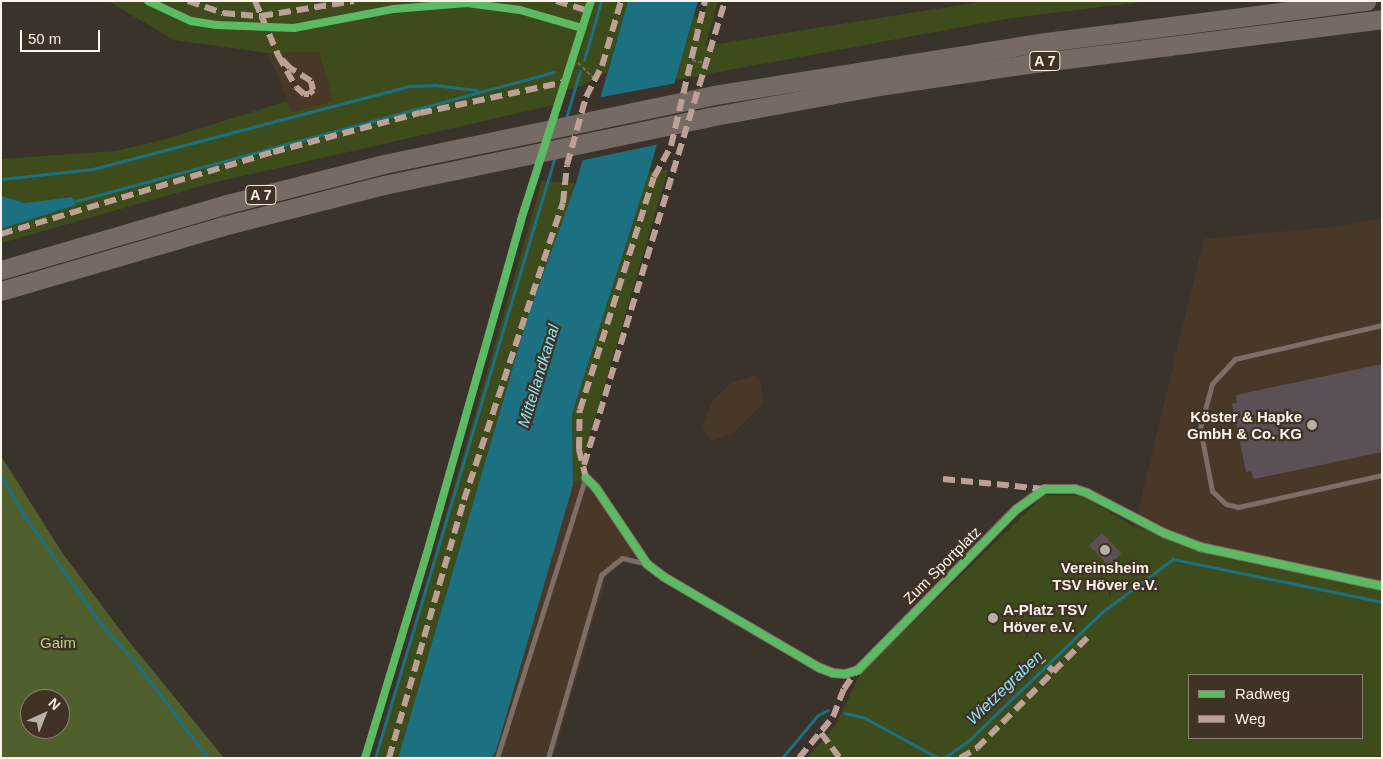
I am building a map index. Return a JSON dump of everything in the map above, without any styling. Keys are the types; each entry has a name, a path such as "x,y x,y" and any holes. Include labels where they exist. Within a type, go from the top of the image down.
{"highway":[{"name":"A 7","path":"1,270 227,204 524,133 714,95 1038,42 1366,1"},
{"name":"A 7","path":"1,291 223,226 518,155 710,117 872,87 1034,62 1382,19"}],"street":[{"name":"Zum Sportplatz","path":"586,478 596,488 647,564 684,590 820,668 845,674 858,670 1017,509 1045,489 1087,493 1156,529 1200,547 1382,586"}],"lane":[{"path":"1382,325 1235,359 1212,384 1200,428 1212,491 1226,504 1238,507 1382,475"},
{"path":"497,758 586,478"},
{"path":"548,758 601,575 622,558 647,564"}],"path":[{"path":"573,58 596,80"},
{"path":"692,60 706,63"}],"shaded area":[{"path":"319,52 333,101 292,112 268,53"},
{"path":"1382,218 1382,588 1134,527 1204,239 1342,226"},
{"path":"753,376 759,377 764,402 732,434 711,441 702,427 713,400 731,383"},
{"path":"573,481 588,484 636,551 607,576 553,758 491,758 496,751"}],"green space":[{"path":"108,1 591,1 558,104 208,184 1,243 1,229 76,205 72,197 25,203 1,196 1,159 116,151 163,140 287,101 292,112 333,101 319,52 268,53 174,40"},
{"path":"594,1 628,1 607,72 581,86 566,90"},
{"path":"708,1 718,1 705,46 986,1 1150,1 1011,18 675,80 694,16 702,22"},
{"path":"668,170 585,451 588,484 573,481 572,414 649,172"},
{"path":"542,181 576,183 528,316 398,758 376,758"},
{"name":"Gaim","path":"1,456 63,554 123,634 224,758 1,758"},
{"path":"1044,495 1083,496 1134,527 1382,588 1382,758 807,758 835,726 861,672"}],"water":[{"name":"Mittellandkanal","path":"628,1 698,1 649,172 572,414 573,485 496,751 491,758 398,758 528,316 576,183"},
{"path":"1,196 25,203 72,197 76,205 1,229"}],"pier":[{"path":"677,83 660,144 579,161 597,98"}],"building":[{"name":"Köster & Hapke GmbH & Co. KG","path":"1382,364 1382,452 1254,479 1251,471 1246,472 1232,404 1237,403 1236,395"},
{"name":"Vereinsheim TSV Höver e.V.","path":"1102,533 1121,553 1109,566 1089,546"}],"waterway":[{"path":"584,60 601,1"},
{"path":"566,118 580,71"},
{"path":"76,201 554,72"},
{"path":"1,179 93,169 410,86 434,85 477,90"},
{"path":"375,758 555,156"},
{"path":"1,476 25,517 101,624 139,667 208,758"},
{"name":"Wietzegraben","path":"944,758 967,742 1102,612 1173,559 1382,602"},
{"name":"Wietzegraben","path":"782,758 818,715 828,710"},
{"name":"Wietzegraben","path":"845,713 865,718 938,758"}],"marked path":[{"path":"188,1 223,13 261,16 354,1"},
{"path":"255,1 278,55 296,87 304,94 309,94 313,90 311,81 290,68 278,55"},
{"path":"556,1 588,11"},
{"path":"389,758 464,500 563,203 567,165 586,97 602,66 621,1"},
{"path":"586,478 579,449 580,410 654,177 671,146 705,1"},
{"path":"584,465 725,1"},
{"path":"1,234 273,152 420,113 565,82"},
{"path":"943,479 1045,489"},
{"path":"960,758 977,748 1091,634"},
{"path":"1036,654 1054,672"},
{"path":"799,758 833,717 844,689 856,671"},
{"path":"821,733 840,758"}],"cycle path":[{"path":"148,1 191,21 217,25 294,28 394,9 467,3 520,10 582,28"},
{"path":"365,758 427,553 521,220 591,1"},
{"path":"586,478 596,488 647,564 664,577 820,668 833,673 845,674 858,670 1017,509 1045,489 1075,489 1087,493 1164,533 1200,547 1382,586"}],"place":[{"name":"Köster & Hapke GmbH & Co. KG","path":"1312,425"},
{"name":"Vereinsheim TSV Höver e.V.","path":"1105,550"},
{"name":"A-Platz TSV Höver e.V.","path":"993,618"}]}
